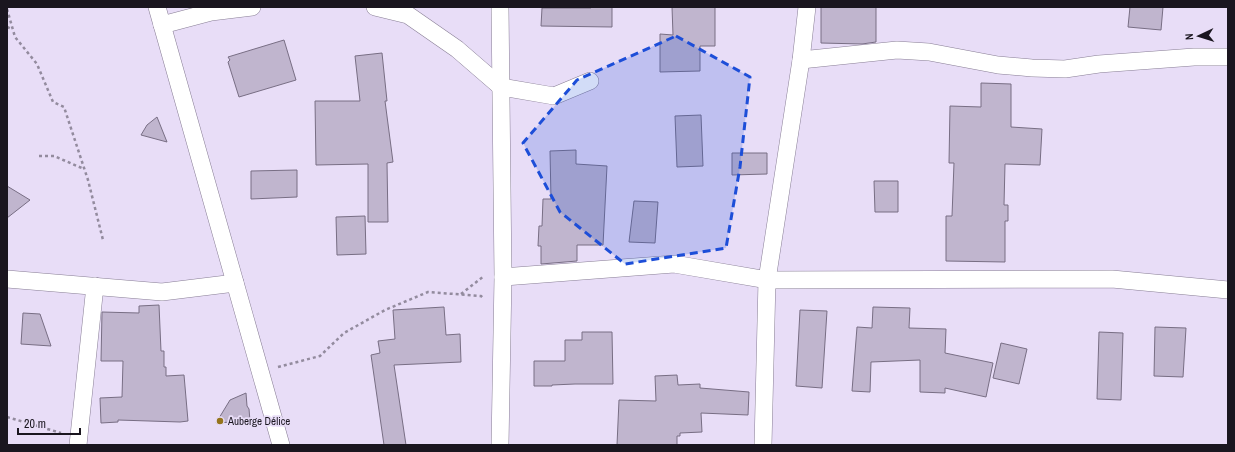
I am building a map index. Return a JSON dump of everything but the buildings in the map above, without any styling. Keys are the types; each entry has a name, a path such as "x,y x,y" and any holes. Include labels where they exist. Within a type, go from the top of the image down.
{"street":[{"path":"157,7 281,445"},
{"path":"162,25 211,12 252,7"},
{"path":"375,7 408,15 457,49 501,87 554,96 590,80"},
{"path":"500,7 503,277 500,445"},
{"path":"763,445 767,280 801,60 807,7"},
{"path":"801,60 897,50 929,52 998,65 1065,69 1098,64 1194,57 1228,57"},
{"path":"503,277 674,264 767,280 1112,279 1228,290"},
{"path":"7,279 162,292 235,283"},
{"path":"79,441 96,286"}],"path":[{"path":"7,9 15,37 37,64 53,102 64,107 84,169 103,240"},
{"path":"7,28 13,30"},
{"path":"39,156 54,156 84,169"},
{"path":"260,371 320,356 344,334 385,310 428,292 481,296 502,320"},
{"path":"7,417 79,441"}],"highlighted area":[{"path":"676,36 750,77 740,167 726,248 625,264 560,212 523,143 577,80"}],"place":[{"name":"Auberge Délice","path":"220,421"}]}
